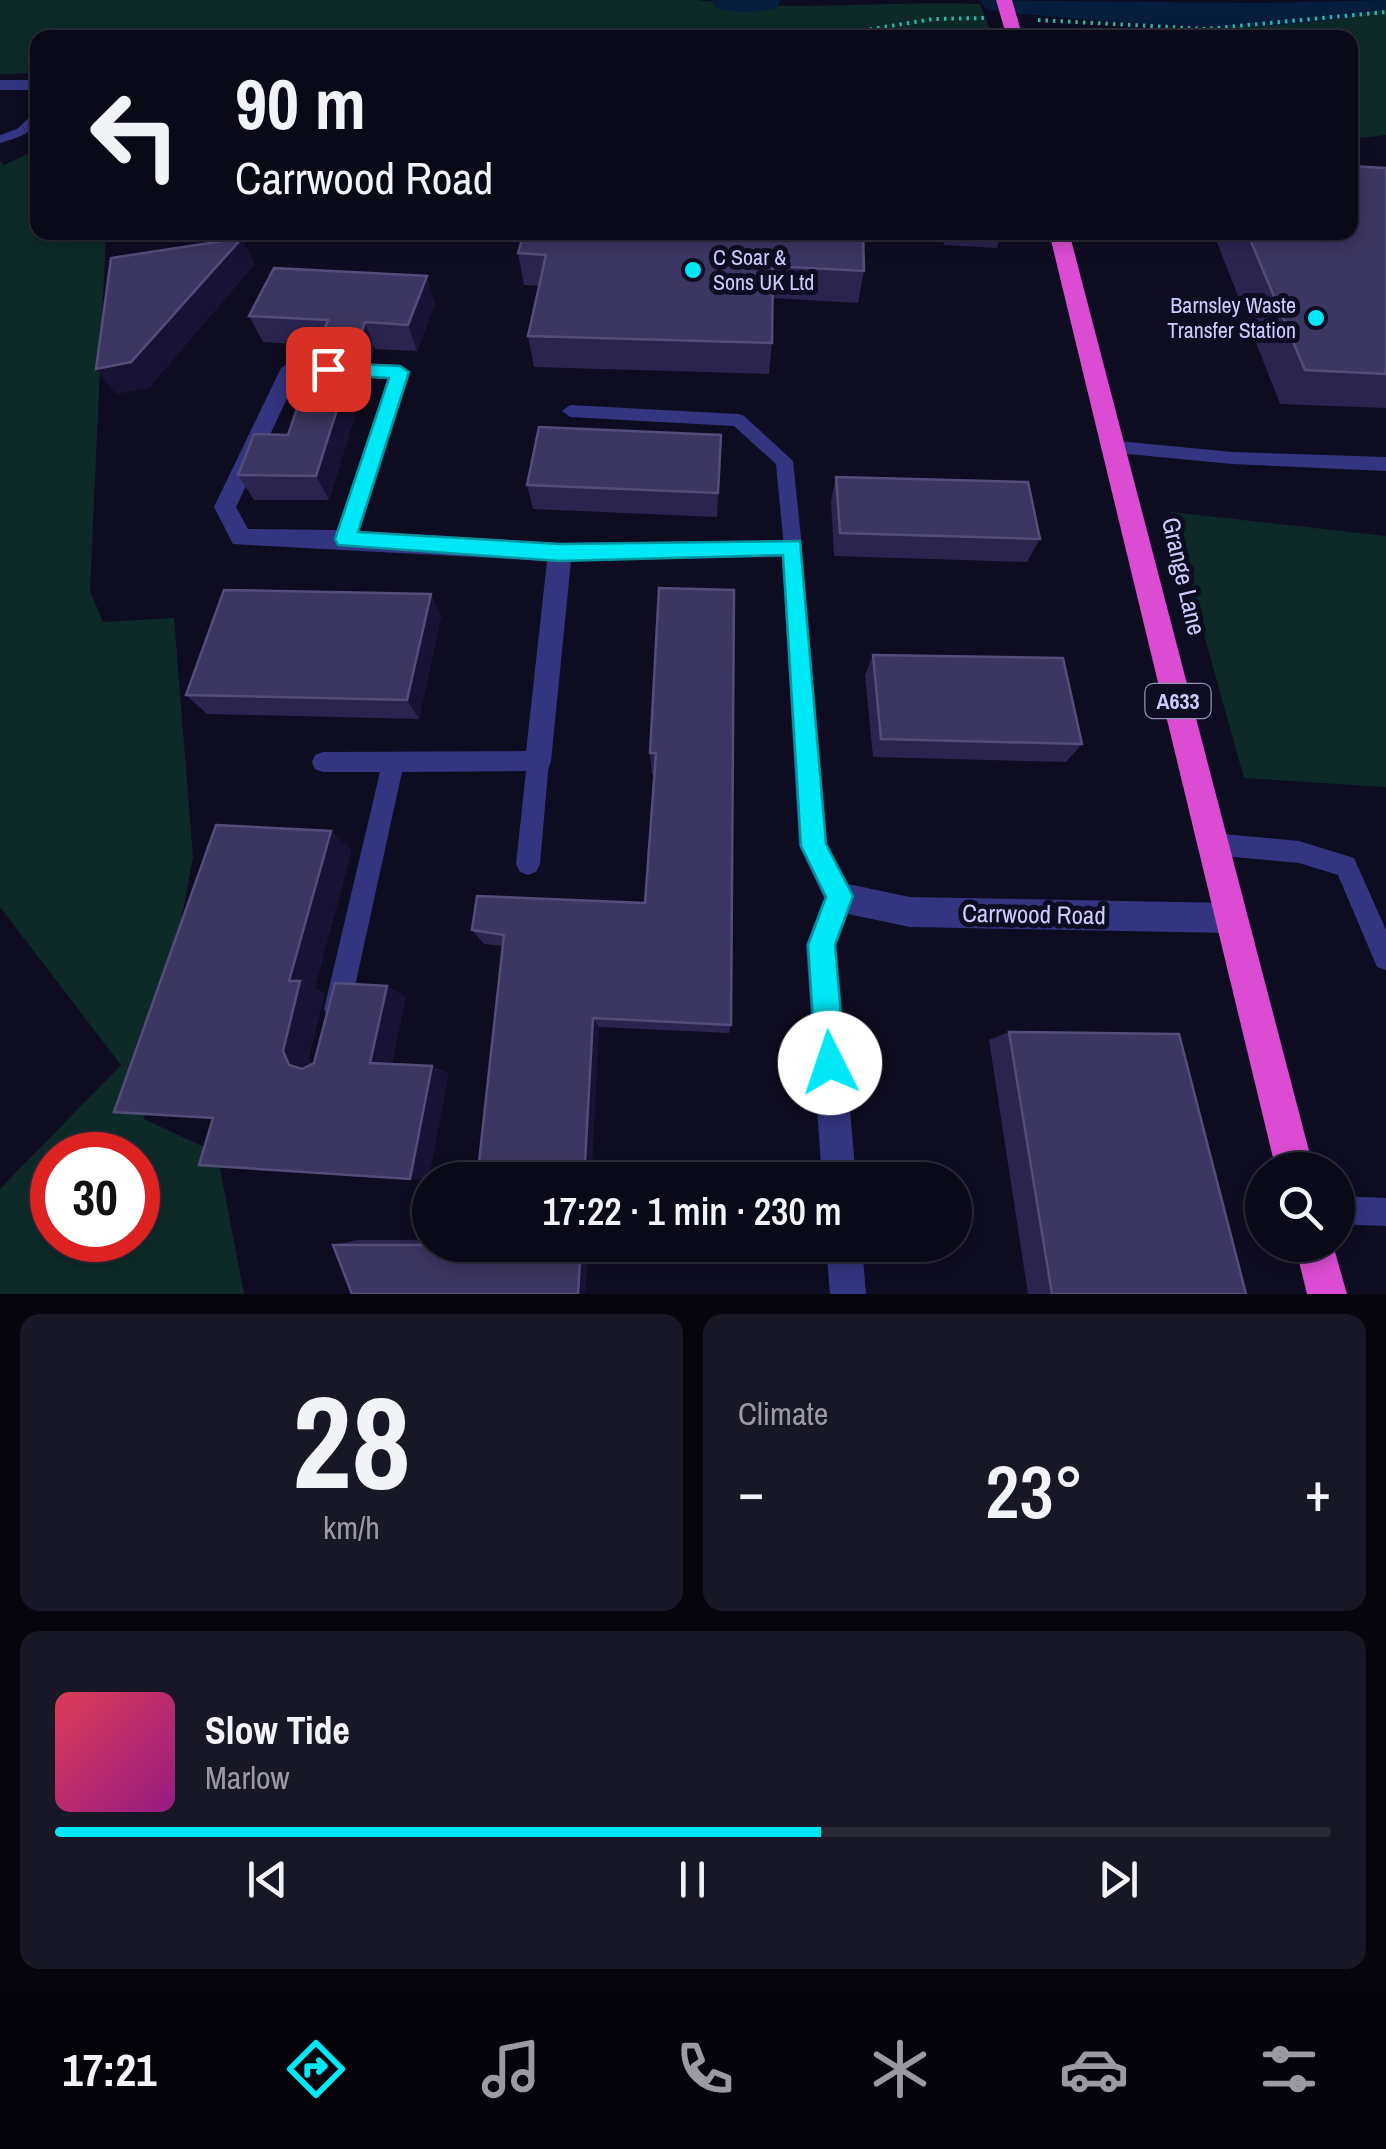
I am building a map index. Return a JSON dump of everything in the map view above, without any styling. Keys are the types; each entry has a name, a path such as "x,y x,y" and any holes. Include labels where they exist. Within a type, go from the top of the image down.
{"highway":[{"path":"1004,0 1013,30"},
{"name":"Grange Lane","path":"1062,240 1118,447 1230,918 1290,1152"},
{"path":"1318,1262 1326,1294"}],"street":[{"path":"0,85 30,85"},
{"path":"345,539 400,372 291,368 225,507 241,538 345,539 560,552 793,547 814,846 839,896 821,945 838,1162"},
{"path":"538,760 560,552"},
{"name":"Carrwood Road","path":"839,896 910,912 1230,918"},
{"path":"845,1262 848,1294"}],"lane":[{"path":"0,139 22,132 30,123"},
{"path":"570,411 738,420 784,462 791,498 793,547"},
{"path":"1118,447 1232,458 1386,464"},
{"path":"323,762 538,760 528,864"},
{"path":"330,1041 393,762"},
{"path":"1212,844 1300,852 1346,866 1386,958"},
{"path":"1355,1211 1386,1212"}],"path":[{"path":"866,30 933,19 1011,18 1206,29 1386,12"}],"green space":[{"path":"0,0 980,4 990,30 30,30 30,73 0,74"},
{"path":"1386,3 1386,135 1358,138 1358,30 1190,30"},
{"path":"30,153 30,240 106,240 90,591 103,622 174,618 193,857 144,1119 217,1153 244,1294 0,1294 0,1189 30,1158 30,1262 160,1262 160,1132 56,1132 121,1065 0,907 0,161 4,165"},
{"path":"1170,512 1386,536 1386,787 1244,778"}],"building":[{"name":"Barnsley Waste Transfer Station","path":"1358,166 1386,168 1386,374 1305,370 1250,240 1358,240"},
{"path":"240,240 131,362 96,369 111,258"},
{"path":"522,240 863,240 864,271 773,266 772,343 528,336 546,255 518,253"},
{"path":"274,268 427,276 408,325 365,322 361,334 323,333 328,320 249,316"},
{"path":"316,354 354,356 316,476 238,475 254,434 288,435"},
{"path":"539,427 721,435 718,493 527,485"},
{"path":"836,477 1028,482 1040,539 840,533"},
{"path":"659,588 734,590 731,1025 593,1018 585,1162 479,1162 504,935 472,930 477,896 645,903 656,753 650,753"},
{"path":"224,590 431,594 407,700 186,695"},
{"path":"873,655 1063,658 1082,744 881,739"},
{"path":"216,825 331,831 289,981 300,981 283,1051 289,1065 302,1069 314,1063 335,983 387,986 370,1063 432,1066 410,1179 199,1165 213,1118 114,1112"},
{"path":"1009,1032 1179,1034 1246,1294 1052,1294"},
{"path":"333,1245 412,1245 412,1262 580,1262 578,1294 352,1294"}],"waterway":[{"path":"730,0 762,0"},
{"path":"999,0 1146,12 1260,15 1377,0"}],"place":[{"name":"C Soar & Sons UK Ltd","path":"693,270"},
{"name":"Barnsley Waste Transfer Station","path":"1316,318"}],"route":[{"path":"328,369 400,372 345,539 560,552 793,547 814,846 839,896 821,945 830,1063"}]}
